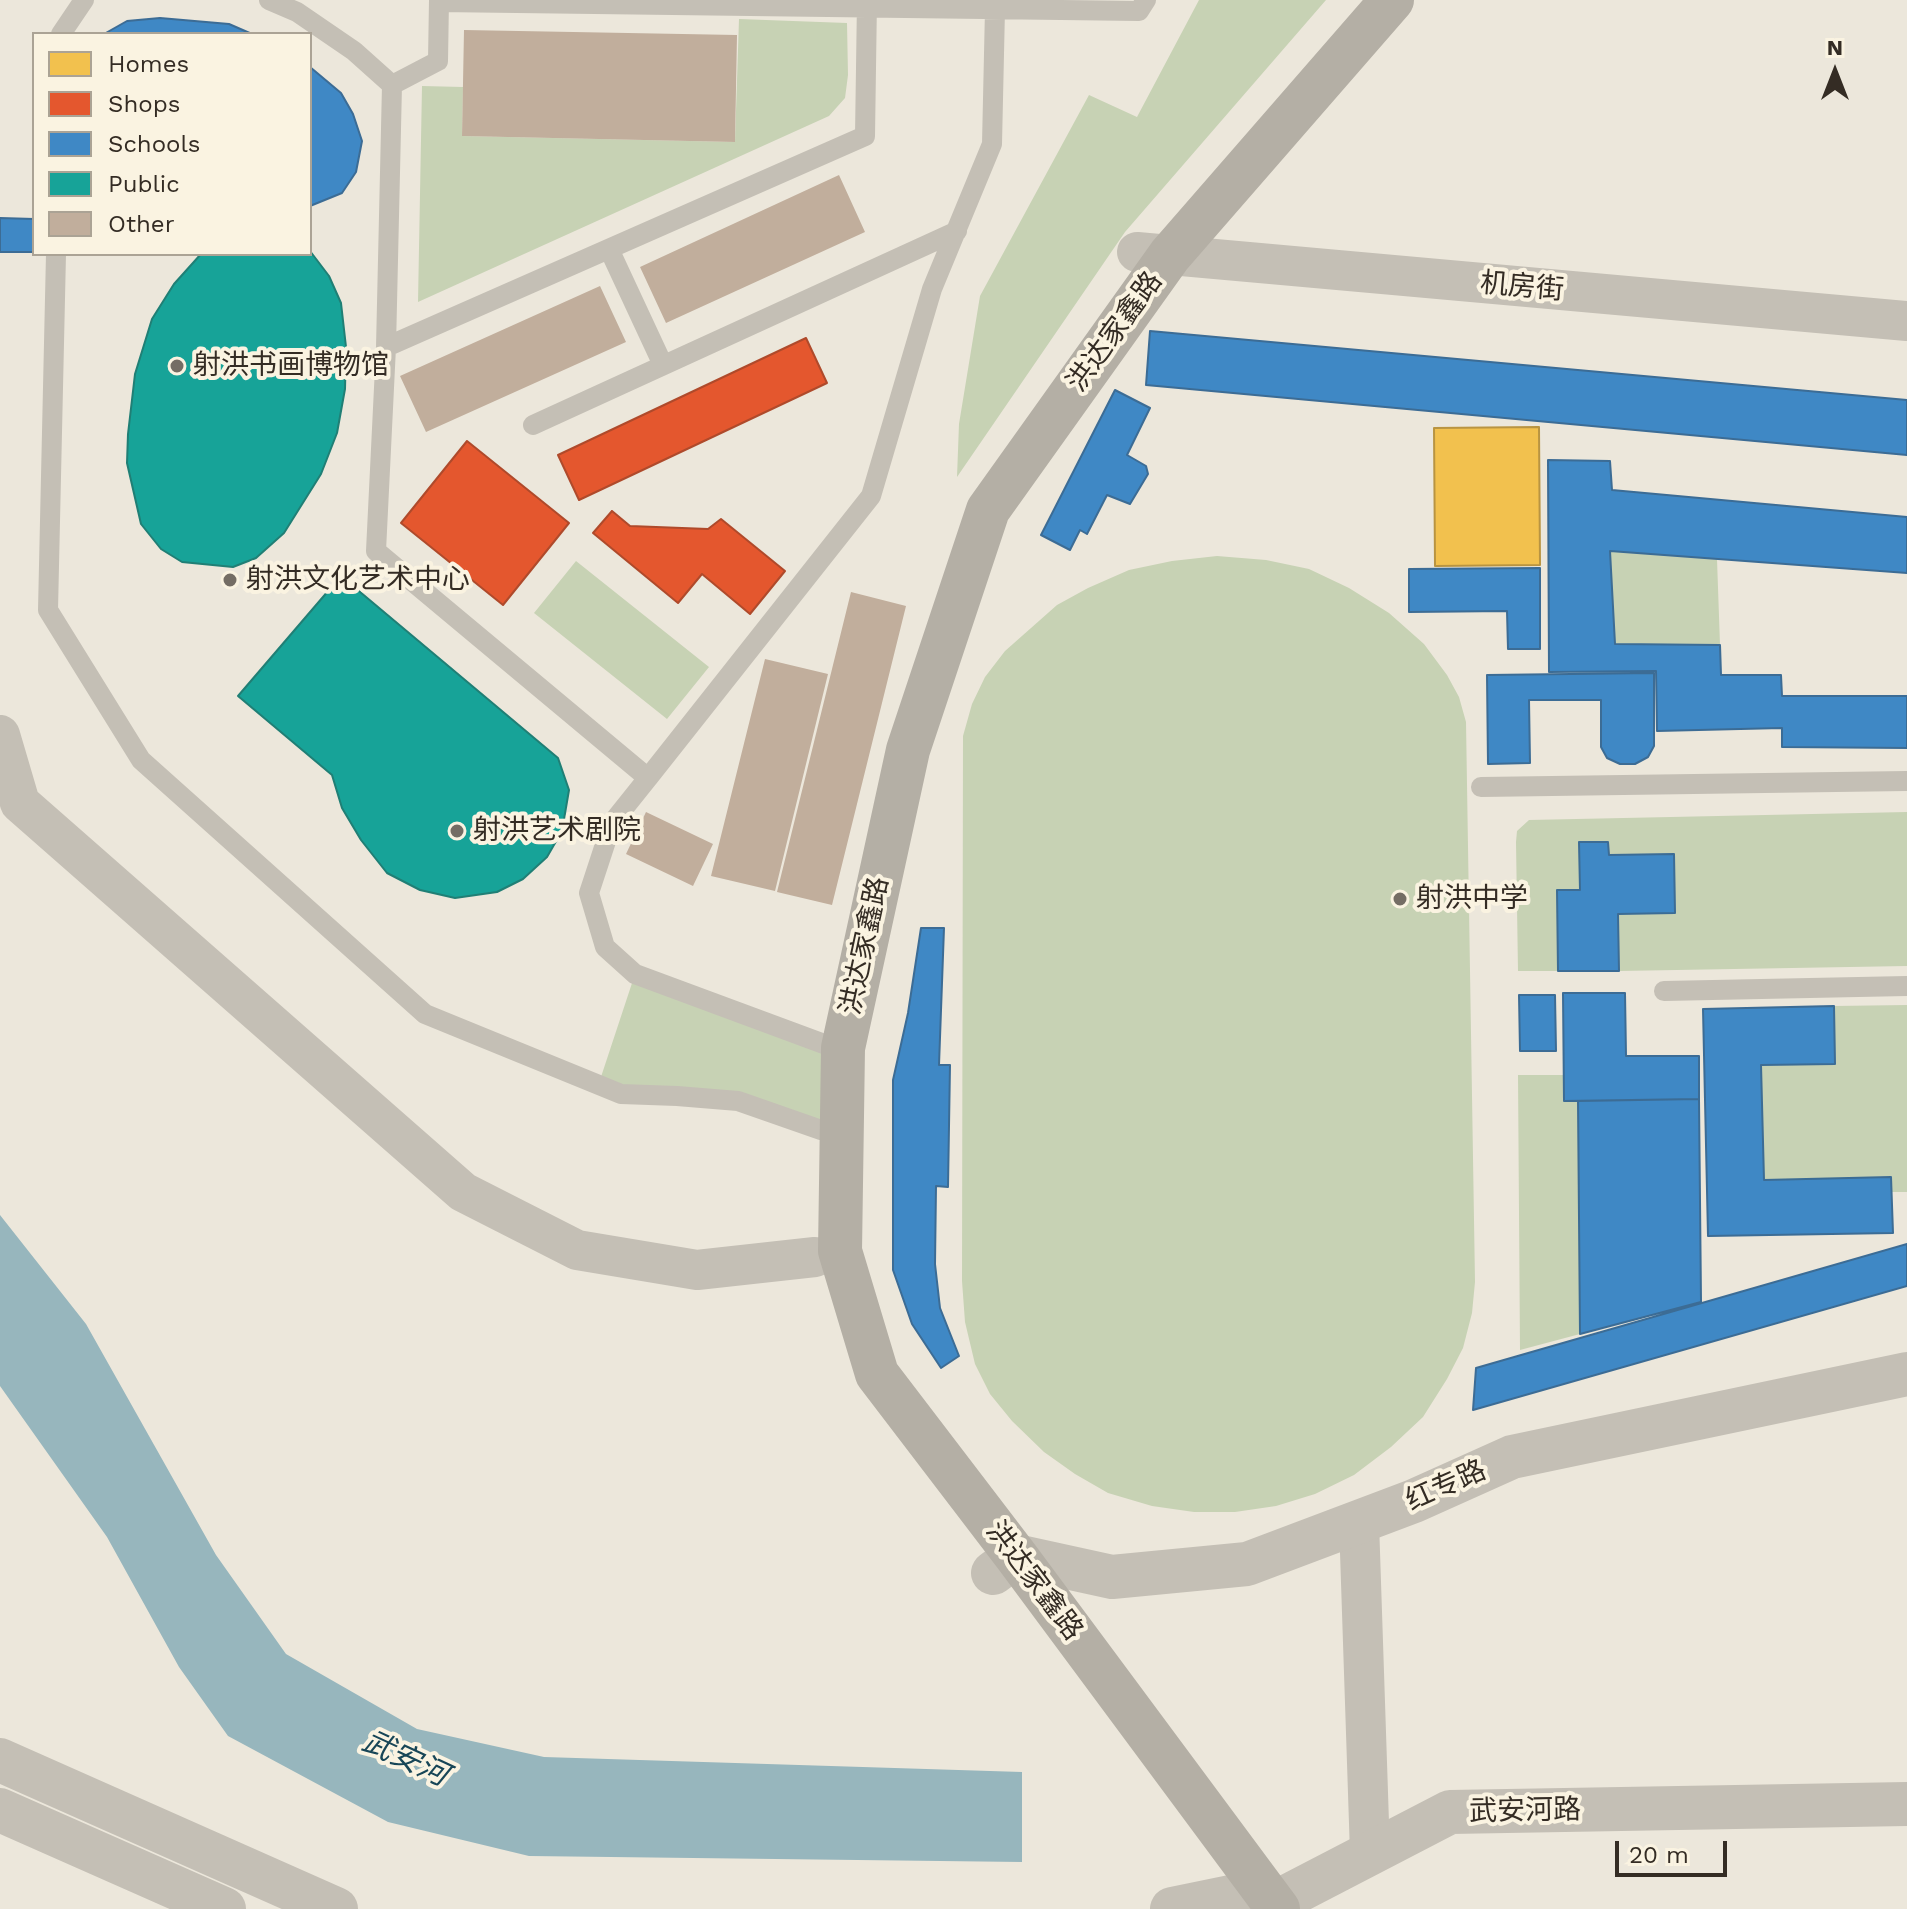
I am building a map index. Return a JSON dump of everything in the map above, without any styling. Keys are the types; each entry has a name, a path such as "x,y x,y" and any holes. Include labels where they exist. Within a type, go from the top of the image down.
{"main road":[{"name":"洪达家鑫路","path":"1263,1905 1004,1564 859,1390 815,1257 824,1044 892,747 976,495 1153,254 1354,0"},
{"name":"洪达家鑫路","path":"1004,1564 877,1374 840,1251 843,1048 908,750 988,510 1153,254 1392,0"}],"street":[{"name":"机房街","path":"1153,254 1907,321"},
{"path":"0,735 20,803 463,1192 577,1250 697,1270 815,1257"},
{"name":"红专路","path":"1004,1564 1112,1577 1247,1564 1414,1501 1512,1457 1907,1374"},
{"path":"1359,1522 1370,1853"},
{"path":"0,1760 336,1909"},
{"name":"武安河路","path":"1172,1909 1263,1905 1450,1812 1907,1804"},
{"path":"0,1810 224,1909"}],"lane":[{"path":"62,32 84,0"},
{"path":"269,0 297,12 354,51 392,85 386,347 376,551 648,778"},
{"path":"392,85 438,61 439,1 867,4 1139,11 1146,0"},
{"path":"386,347 865,136 867,4"},
{"path":"824,1044 635,974 605,947 589,893 612,823 871,496 932,289 992,144 995,9"},
{"path":"533,425 957,231"},
{"path":"609,249 663,365"},
{"path":"56,256 48,610 141,760 425,1014 621,1094 738,1101 821,1130"},
{"path":"1481,787 1907,781"},
{"path":"1664,991 1907,986"}],"green space":[{"path":"1199,0 1326,0 1125,232 957,477 959,424 980,296 1089,95 1137,117"},
{"path":"739,19 847,23 845,98 829,116 418,302 422,86 463,87 462,136 735,142"},
{"path":"1610,551 1717,559 1720,645 1615,644"},
{"path":"1217,556 1266,560 1309,569 1349,588 1389,613 1424,644 1459,697 1466,722 1475,1282 1472,1313 1463,1348 1423,1417 1391,1447 1354,1475 1315,1494 1276,1506 1235,1512 1194,1512 1152,1506 1108,1493 1075,1474 1044,1452 1012,1421 990,1394 975,1364 965,1322 962,1281 963,736 972,704 985,677 1005,651 1057,605 1129,570"},
{"path":"576,561 709,667 667,719 534,613"},
{"path":"1907,812 1907,966 1619,971 1618,914 1675,913 1674,855 1609,855 1608,842 1579,842 1580,890 1557,891 1558,971 1518,971 1516,842 1517,831 1529,820"},
{"path":"635,974 824,1044 821,1130 738,1101 598,1086"},
{"path":"1907,1005 1907,1192 1892,1192 1891,1177 1764,1180 1761,1065 1835,1064 1834,1006"},
{"path":"1518,1075 1564,1075 1564,1100 1578,1101 1580,1334 1520,1350"}],"water":[{"name":"武安河","path":"0,1215 86,1324 216,1555 286,1654 417,1729 544,1757 1022,1772 1022,1862 529,1856 388,1822 228,1736 179,1667 107,1537 0,1386"}],"building: Homes":[{"path":"1539,427 1540,565 1435,566 1434,428"}],"building: Shops":[{"path":"806,338 827,383 579,500 558,455"},
{"path":"467,441 569,523 503,605 401,523"},
{"path":"612,511 630,526 708,529 721,519 785,571 750,614 702,574 678,603 593,533"}],"building: Schools":[{"path":"160,18 229,24 247,32 108,32 127,21"},
{"path":"312,69 341,93 353,114 362,141 356,172 342,193 312,205"},
{"path":"0,218 32,219 32,252 0,252"},
{"path":"1150,331 1907,400 1907,455 1146,385"},
{"path":"1115,390 1150,408 1127,455 1146,466 1148,474 1130,504 1107,495 1087,534 1080,530 1070,550 1041,535"},
{"path":"1548,460 1610,461 1612,490 1907,517 1907,573 1610,551 1615,644 1720,645 1721,675 1781,675 1782,696 1907,696 1907,748 1782,747 1782,728 1657,731 1656,671 1549,672"},
{"path":"1540,568 1540,649 1508,649 1507,611 1409,612 1409,569"},
{"path":"1654,673 1654,746 1648,757 1635,764 1620,764 1607,758 1601,747 1601,700 1529,700 1530,763 1488,764 1487,675"},
{"path":"1579,842 1608,842 1609,855 1674,854 1675,913 1618,914 1619,971 1558,971 1557,890 1580,890"},
{"path":"921,928 944,928 939,1065 950,1065 948,1187 936,1186 935,1264 940,1308 959,1356 941,1368 912,1324 893,1270 893,1080 908,1013"},
{"path":"1563,993 1625,993 1626,1056 1699,1056 1699,1099 1564,1101"},
{"path":"1519,995 1555,995 1556,1051 1520,1051"},
{"path":"1834,1006 1835,1064 1761,1065 1764,1180 1891,1177 1893,1233 1708,1236 1703,1009"},
{"path":"1699,1099 1701,1302 1580,1334 1578,1101"},
{"path":"1907,1244 1907,1286 1473,1410 1476,1368"}],"building: Public":[{"path":"312,254 329,276 341,303 346,347 345,389 337,433 321,474 284,533 256,558 233,567 182,562 161,549 141,524 127,463 135,374 152,319 174,284 199,256"},
{"path":"341,576 558,758 569,790 562,831 547,857 523,879 497,892 455,898 420,890 387,873 361,840 342,808 332,775 238,696"}],"building: Other":[{"path":"464,30 737,35 735,142 462,136"},
{"path":"839,175 865,232 666,323 640,267"},
{"path":"600,286 626,342 426,432 400,376"},
{"path":"851,592 906,606 832,905 777,892"},
{"path":"765,659 828,674 775,891 711,876"},
{"path":"646,812 713,844 693,886 626,854"}],"place":[{"name":"射洪书画博物馆","path":"177,366"},
{"name":"射洪文化艺术中心","path":"230,580"},
{"name":"射洪艺术剧院","path":"457,831"},
{"name":"射洪中学","path":"1400,899"}]}
